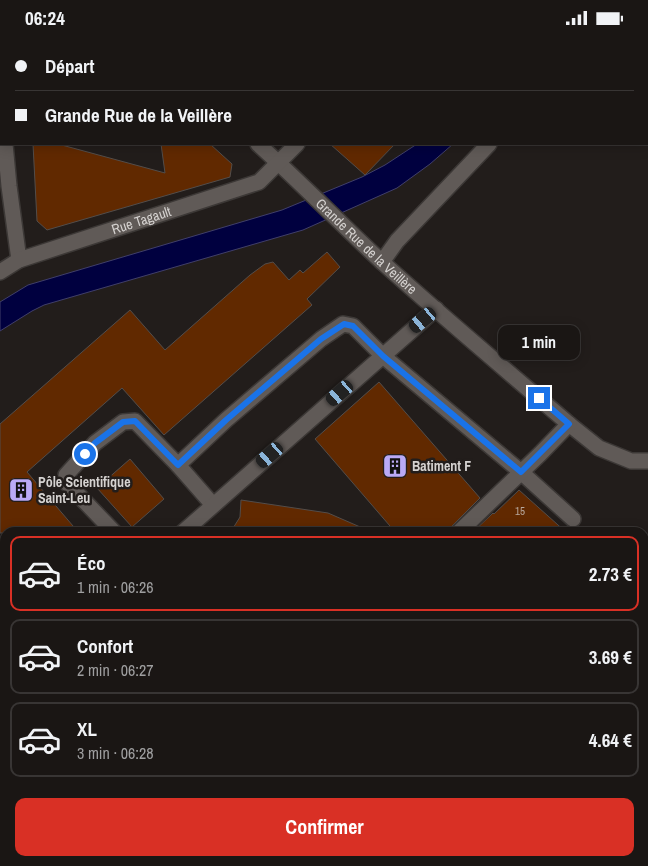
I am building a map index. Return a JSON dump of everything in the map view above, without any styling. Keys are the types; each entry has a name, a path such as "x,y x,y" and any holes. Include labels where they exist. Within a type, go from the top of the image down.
{"street":[{"path":"5,145 19,260"},
{"name":"Grande Rue de la Veillère","path":"259,145 382,262 598,448 631,461 648,461"},
{"name":"Rue Tagault","path":"0,272 19,260 259,182 296,145"},
{"path":"382,262 397,241 488,145"},
{"path":"189,527 436,309"},
{"path":"178,465 226,420 321,339 344,324 353,326 383,356 521,472 573,519"},
{"path":"110,527 66,482 66,475 95,443 123,422 135,421 178,465 213,505"},
{"path":"464,527 569,424"}],"shaded area":[{"path":"415,145 452,145 397,188 303,230 44,305 0,331 0,302 28,285 282,210 362,177 385,165"}],"building":[{"path":"33,145 62,145 165,173 161,145 211,145 232,164 230,177 47,230 37,221"},
{"path":"331,145 394,145 365,175"},
{"name":"Pôle Scientifique Saint-Leu","path":"327,252 340,267 307,299 312,305 164,435 122,388 27,472 74,527 0,527 0,424 130,310 165,350 265,264 273,262 289,280 300,270 303,273"},
{"name":"Batiment F","path":"379,382 480,498 452,527 391,527 315,439"},
{"path":"130,459 164,499 132,527 97,488"},
{"path":"519,490 560,527 478,527"},
{"path":"241,500 328,513 360,527 234,527 240,517"}],"place":[{"name":"Batiment F","path":"395,466"},
{"name":"Pôle Scientifique Saint-Leu","path":"21,490"}],"route":[{"path":"85,454 95,443 123,422 135,421 178,465 226,420 321,339 344,324 353,326 383,356 521,472 569,424 539,398"}]}
